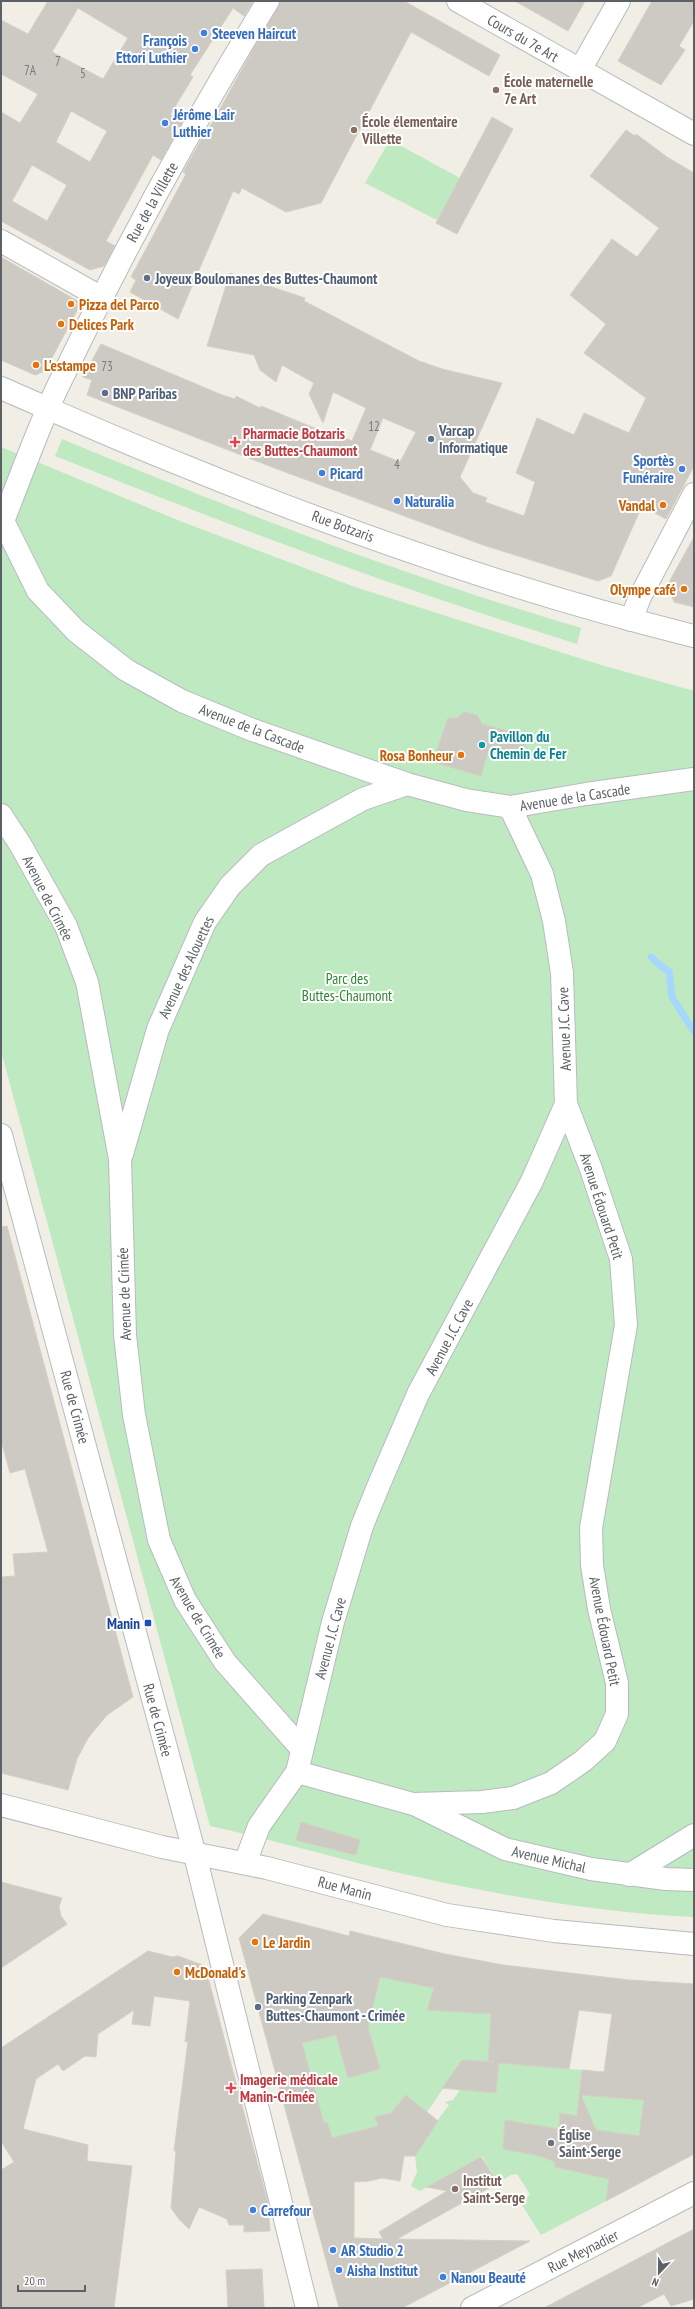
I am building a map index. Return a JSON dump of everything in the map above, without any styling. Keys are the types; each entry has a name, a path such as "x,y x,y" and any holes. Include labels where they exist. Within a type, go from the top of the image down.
{"street":[{"name":"Rue de la Villette","path":"48,408 102,298 112,274 194,125 268,1"},
{"name":"Cours du 7e Art","path":"458,1 694,134"},
{"path":"580,70 619,1"},
{"path":"1,241 102,298"},
{"name":"Rue Botzaris","path":"1,388 182,465 395,546 524,589 631,620 694,636"},
{"name":"Avenue de la Cascade","path":"48,408 2,521 38,591 76,631 126,670 182,701 250,729 407,784 466,800 510,807 586,794 694,779"},
{"path":"631,620 640,597 694,494"},
{"name":"Avenue des Alouettes","path":"120,1159 158,1029 205,922 230,886 261,855 363,799 407,784"},
{"name":"Avenue J.C. Cave","path":"245,1862 259,1826 297,1772 301,1748 333,1622 362,1526 380,1482 418,1394 532,1181 566,1104 562,973 554,921 542,874 510,807"},
{"name":"Avenue de Crimée","path":"1,815 20,844 66,926 87,982 120,1159 125,1334 134,1415 159,1540 185,1600 225,1662 301,1748"},
{"name":"Avenue Édouard Petit","path":"297,1772 413,1804 513,1798 551,1783 583,1761 605,1741 617,1714 617,1683 599,1609 592,1566 591,1528 626,1326 621,1259 592,1169 566,1104"},
{"name":"Rue de Crimée","path":"1,1135 195,1855 307,2308"},
{"name":"Avenue Michal","path":"413,1804 505,1849 584,1867 629,1875 694,1880"},
{"name":"Rue Manin","path":"1,1805 195,1855 245,1862 447,1915 554,1931 694,1944"},
{"path":"629,1875 694,1836"},
{"name":"Rue Meynadier","path":"472,2308 694,2193"}],"green space":[{"path":"390,140 460,178 437,220 365,183"},
{"path":"62,439 190,491 320,541 450,587 581,628 577,644 379,579 184,507 55,456"},
{"name":"Parc des Buttes-Chaumont","path":"1,447 180,521 355,587 601,665 694,691 694,1917 627,1912 560,1904 460,1886 400,1873 210,1826 1,1051"},
{"path":"380,1977 439,1989 435,2007 428,2006 427,2010 491,2014 488,2062 462,2061 427,2112 406,2095 391,2113 376,2117 378,2126 331,2138 327,2123 321,2124 311,2088 323,2085 321,2077 312,2079 302,2043 336,2035 348,2078 380,2069 368,2027"},
{"path":"499,2063 582,2070 580,2089 625,2073 621,2098 659,2101 667,2131 640,2127 636,2148 619,2146 620,2133 616,2133 606,2201 541,2235 522,2205 530,2194 517,2174 511,2175 498,2183 482,2156 420,2191 411,2186 417,2172 415,2156 423,2140 449,2105 445,2102 453,2100 464,2084 468,2090 496,2093"}],"building":[{"path":"48,1 253,1 244,16 233,8 190,75 193,77 170,115 183,121 161,160 153,155 106,241 115,246 104,266 90,270 1,221 1,112 20,123 38,94 1,74 1,20 28,34","holes":["78,8 128,38 103,79 52,52","71,111 107,131 90,162 56,142","32,165 67,185 47,221 12,201"]},
{"path":"280,1 404,1 500,55 489,76 411,32 321,203 286,212 242,188 239,194 233,191 178,319 130,292 136,280 131,277 186,174 183,172 205,133 206,134"},
{"path":"515,1 585,1 568,31"},
{"path":"652,1 694,1 694,21 679,46 685,50 661,85 618,61"},
{"path":"492,117 513,129 457,234 436,223"},
{"path":"626,130 635,136 636,134 667,157 694,173 694,466 666,519 642,506 611,576 598,581 483,545 277,469 87,395 92,380 83,377 101,344 222,395 235,399 236,396 260,408 261,406 329,434 326,429 352,441 366,408 333,392 323,423 309,394 314,383 282,365 276,382 260,370 254,355 207,346 230,273 305,298 304,301 419,361 442,369 502,383 460,477 473,493 487,498 485,502 524,516 535,482 516,473 537,418 574,435 584,413 629,433 646,398 584,353 606,324 570,295 612,239 637,257 659,228 590,176","holes":["383,418 416,432 400,462 370,450"]},
{"path":"1,257 81,303 45,371 35,375 1,360"},
{"path":"694,537 694,607 674,602 668,584"},
{"name":"Pavillon du Chemin de Fer","path":"464,712 477,715 482,724 527,736 521,761 488,752 481,776 433,762 448,718 457,718"},
{"path":"7,1226 133,1697 107,1715 88,1738 77,1759 68,1790 1,1773 1,1577 15,1576 13,1554 48,1552 25,1469 10,1473 1,1440 1,1227"},
{"path":"301,1822 360,1840 356,1855 296,1840"},
{"path":"1,1882 62,1898 59,1907 61,1916 67,1924 1,1968"},
{"path":"263,1914 349,1936 350,1931 445,1954 503,1965 629,1980 694,1984 694,2154 606,2201 609,2179 555,2167 555,2162 540,2156 503,2149 505,2120 559,2129 560,2113 577,2116 582,2070 604,2072 612,2014 579,2010 569,2069 499,2063 496,2093 442,2088 462,2060 488,2062 491,2014 427,2010 434,1988 380,1977 368,2027 380,2069 348,2078 336,2035 302,2043 324,2123 327,2122 332,2138 378,2126 375,2117 391,2113 406,2095 438,2121 415,2156 404,2156 400,2181 382,2178 354,2182 354,2238 383,2239 379,2232 447,2191 427,2187 481,2157 498,2183 397,2239 530,2241 402,2308 339,2308 239,1938","holes":["581,2095 644,2100 639,2136 596,2130"]},
{"path":"148,1951 172,1957 178,1956 205,1966 268,2203 270,2231 244,2232 244,2225 229,2225 227,2219 199,2207 189,2229 171,2208 176,2151 174,2151 188,2041 185,2042 190,2001 154,1996 150,2026 132,2024 134,2010 98,2034 96,2057 85,2056 63,2071 58,2064 36,2079 23,2129 88,2145 87,2161 132,2166 114,2308 1,2308 1,2170 14,2162 1,2141 1,2048"},
{"path":"694,2229 694,2299 671,2306 664,2294 637,2308 544,2308"},
{"path":"262,2269 264,2308 228,2308 226,2270"}],"waterway":[{"path":"651,957 669,971 672,997 694,1032"}],"place":[{"name":"Steeven Haircut","path":"204,33"},
{"name":"François Ettori Luthier","path":"195,49"},
{"name":"École maternelle 7e Art","path":"496,90"},
{"name":"Jérôme Lair Luthier","path":"165,123"},
{"name":"École élementaire Villette","path":"354,130"},
{"name":"Joyeux Boulomanes des Buttes-Chaumont","path":"147,278"},
{"name":"Pizza del Parco","path":"71,304"},
{"name":"Delices Park","path":"61,324"},
{"name":"L'estampe","path":"36,365"},
{"name":"BNP Paribas","path":"105,393"},
{"name":"Varcap Informatique","path":"431,439"},
{"name":"Pharmacie Botzaris des Buttes-Chaumont","path":"235,442"},
{"name":"Sportès Funéraire","path":"682,469"},
{"name":"Picard","path":"322,473"},
{"name":"Naturalia","path":"397,501"},
{"name":"Vandal","path":"663,505"},
{"name":"Olympe café","path":"684,589"},
{"name":"Pavillon du Chemin de Fer","path":"482,745"},
{"name":"Rosa Bonheur","path":"461,755"},
{"name":"Manin","path":"148,1623"},
{"name":"Le Jardin","path":"255,1942"},
{"name":"McDonald's","path":"177,1972"},
{"name":"Parking Zenpark Buttes-Chaumont - Crimée","path":"258,2007"},
{"name":"Imagerie médicale Manin-Crimée","path":"231,2088"},
{"name":"Église Saint-Serge","path":"551,2143"},
{"name":"Institut Saint-Serge","path":"455,2189"},
{"name":"Carrefour","path":"253,2210"},
{"name":"AR Studio 2","path":"333,2250"},
{"name":"Aisha Institut","path":"339,2270"},
{"name":"Nanou Beauté","path":"443,2277"}]}
